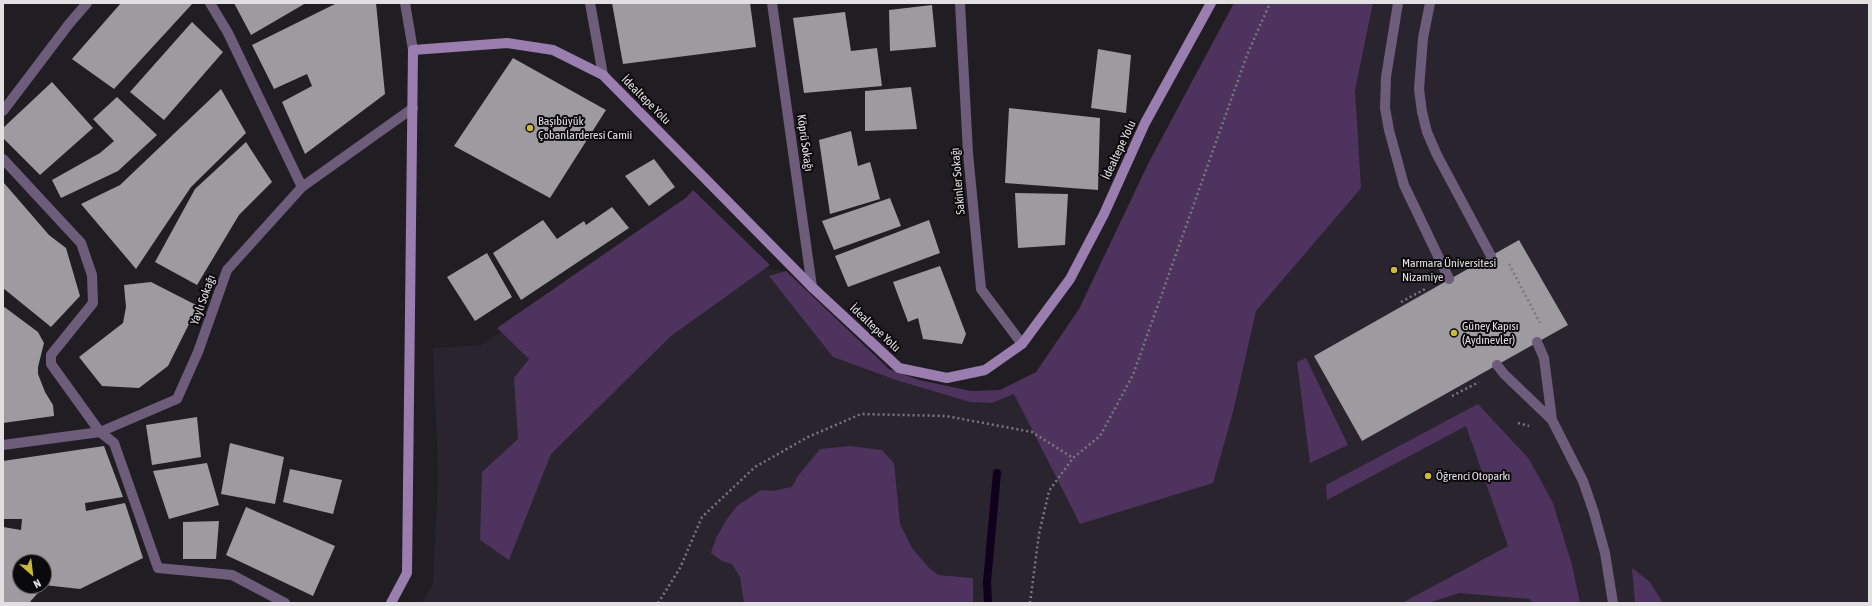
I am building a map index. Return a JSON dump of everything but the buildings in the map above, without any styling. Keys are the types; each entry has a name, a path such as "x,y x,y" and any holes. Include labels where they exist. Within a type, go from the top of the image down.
{"main road":[{"name":"İdealtepe Yolu","path":"413,50 507,43 553,50 603,75 812,287 900,368 947,378 985,370 1022,344 1070,279 1104,214 1145,123 1212,3"},
{"path":"391,603 407,573 413,50"}],"street":[{"path":"3,111 68,24 87,3"},
{"path":"210,3 228,33 302,187"},
{"path":"405,3 413,50"},
{"path":"590,3 603,75"},
{"name":"Köprü Sokağı","path":"772,3 812,287"},
{"name":"Sakinler Sokağı","path":"960,3 968,153 981,289 1022,344"},
{"path":"1398,3 1386,77 1386,108 1389,130 1404,185 1449,279"},
{"path":"1430,3 1422,38 1419,89 1422,112 1427,132 1491,256"},
{"name":"Yaylı Sokağı","path":"3,445 100,432 177,399 198,352 228,270 302,187 413,108"},
{"path":"3,159 81,243 92,276 93,303 51,355 51,364 100,432 114,443 158,568 232,575 284,603"},
{"path":"1537,342 1544,358 1552,420"},
{"path":"1497,365 1504,374 1552,420 1583,481 1605,553 1613,603"}],"path":[{"path":"1030,603 1039,534 1049,491 1073,458 1100,436 1133,375 1247,55 1270,3"},
{"path":"1401,302 1427,288"},
{"path":"1452,396 1479,382"},
{"path":"658,603 680,568 702,517 755,467 808,437 861,414 946,416 1032,432 1073,458"},
{"path":"1518,423 1533,428"}],"shaded area":[{"path":"1234,3 1373,3 1355,90 1361,188 1256,311 1233,412 1213,483 1080,524 1014,394 992,403 970,402 899,381 833,357 769,276 786,271 889,369 919,380 971,391 1000,390 1036,372 1079,309 1149,162"},
{"path":"1245,3 1869,3 1869,603 422,603 433,583 438,476 433,348 482,345 696,194 759,268 786,271 848,348 899,381 970,402 992,403 1044,374 1077,327"},
{"path":"693,190 770,265 671,336 551,454 509,560 480,540 482,472 518,439 514,378 529,359 497,328 687,197"},
{"path":"1306,358 1348,445 1310,463 1297,362"},
{"path":"1478,404 1529,459 1553,503 1572,565 1580,603 1532,603 1530,599 1459,593 1428,603 1402,603 1508,546 1466,426 1327,500 1326,485"},
{"path":"850,446 882,450 894,463 900,524 912,548 929,568 938,575 973,578 973,603 744,603 740,577 732,564 722,561 711,553 716,538 727,519 737,506 761,490 772,491 792,487 798,476 820,449"},
{"path":"1632,568 1650,582 1663,603 1635,603"}],"waterway":[{"path":"988,603 987,582 997,473"}],"place":[{"name":"Başıbüyük Çobanlarderesi Camii","path":"530,128"},
{"name":"Marmara Üniversitesi Nizamiye","path":"1394,270"},
{"name":"Güney Kapısı (Aydınevler)","path":"1454,333"},
{"name":"Öğrenci Otoparkı","path":"1428,476"}]}
